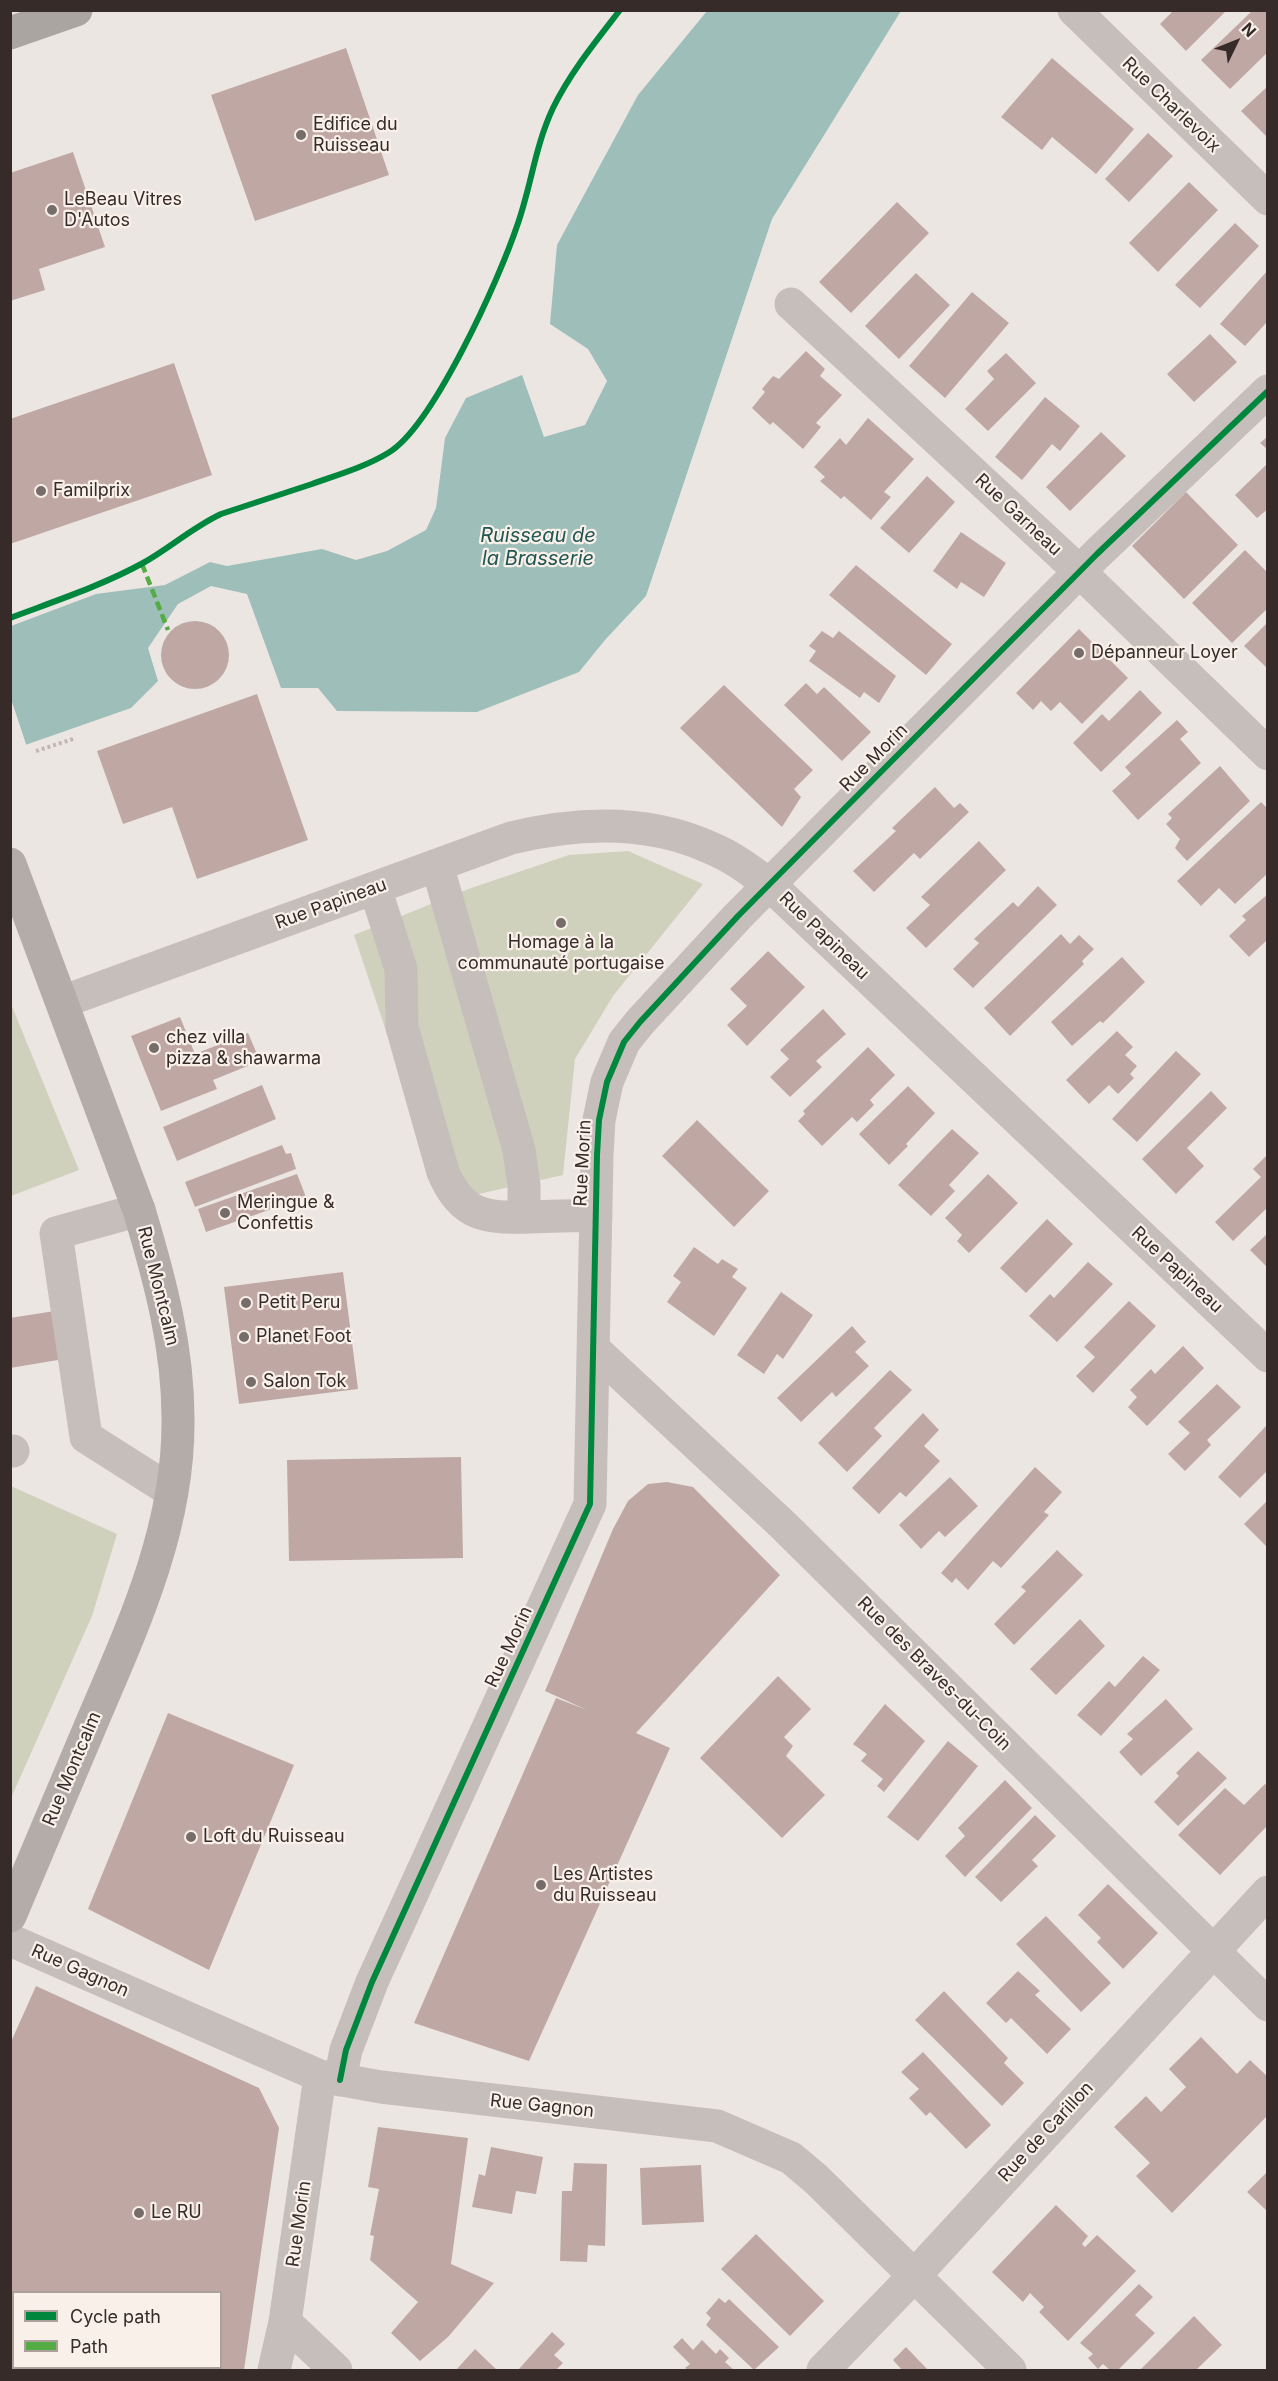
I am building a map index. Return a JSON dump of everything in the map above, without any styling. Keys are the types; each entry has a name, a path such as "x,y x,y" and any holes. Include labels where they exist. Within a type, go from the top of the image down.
{"highway":[{"path":"10,33 76,10"}],"main road":[{"name":"Rue Montcalm","path":"10,864 139,1210 165,1300 176,1366 178,1424 171,1491 159,1554 141,1605 10,1916"}],"street":[{"name":"Rue Charlevoix","path":"1074,10 1268,199"},
{"name":"Rue Garneau","path":"791,304 1080,572 1268,754"},
{"name":"Rue Morin","path":"274,2370 330,2078 346,2050 372,1982 590,1504 595,1350 597,1155 602,1101 613,1064 624,1042 647,1014 770,885 1080,572 1268,391"},
{"name":"Rue Papineau","path":"62,1002 511,838 537,832 598,826 629,826 661,830 696,841 734,859 770,885 1268,1356"},
{"path":"437,865 519,1150 524,1177 524,1217"},
{"path":"375,888 401,969 402,1027 443,1172 458,1199 482,1224 499,1218 596,1215"},
{"path":"139,1210 56,1233 86,1437 171,1491"},
{"name":"Rue des Braves-du-Coin","path":"595,1350 783,1525 1214,1949 1268,2005"},
{"name":"Rue de Carillon","path":"823,2370 915,2275 1268,1892"},
{"name":"Rue Gagnon","path":"10,1940 330,2078 381,2087 717,2126 791,2158 816,2179 1010,2370"},
{"path":"285,2322 336,2370"}],"path":[{"path":"36,751 73,738"}],"green space":[{"path":"628,851 703,884 613,996 575,1059 563,1175 443,1202 354,935 471,888 569,855"},
{"path":"11,1004 79,1170 10,1196"},
{"path":"11,1486 117,1534 92,1616 11,1798"}],"water":[{"name":"Ruisseau de la Brasserie","path":"707,11 901,11 772,219 646,596 579,672 477,712 337,711 318,688 281,688 247,594 211,586 178,604 148,648 158,681 131,708 11,750 11,626 96,594 165,585 210,562 227,566 322,549 356,560 387,551 426,530 436,508 445,438 466,398 522,375 544,437 585,425 607,381 588,349 550,324 557,245 638,95"}],"pier":[{"path":"11,699 27,747 10,753"}],"building":[{"path":"1174,10 1227,10 1186,51 1160,24"},
{"path":"1253,10 1268,10 1268,52 1230,89 1201,60"},
{"name":"Edifice du Ruisseau","path":"346,48 389,175 255,221 211,95"},
{"path":"1052,58 1134,129 1096,174 1052,137 1042,150 1001,117"},
{"path":"1268,86 1268,138 1241,111"},
{"path":"1148,133 1173,156 1129,202 1105,179"},
{"name":"LeBeau Vitres D'Autos","path":"73,152 105,247 39,269 45,290 10,301 10,173"},
{"path":"1189,182 1218,210 1158,272 1129,243"},
{"path":"897,202 929,233 851,313 819,282"},
{"path":"1235,223 1259,246 1200,308 1175,285"},
{"path":"1268,270 1268,321 1245,346 1220,324"},
{"path":"916,273 950,305 899,359 865,326"},
{"path":"972,292 1009,323 945,398 909,366"},
{"path":"1210,334 1237,362 1194,402 1167,374"},
{"path":"806,351 825,369 820,376 842,395 816,423 821,427 803,449 773,422 770,425 752,408 765,392 762,389 773,376 779,379"},
{"path":"1006,353 1036,383 988,431 965,409 994,379 987,371"},
{"path":"174,363 212,475 10,544 10,419"},
{"path":"1045,397 1080,426 1060,451 1052,444 1022,480 995,457"},
{"path":"868,418 914,459 884,492 891,497 871,520 844,496 841,499 820,481 825,477 814,467 840,438 846,445"},
{"path":"1101,432 1126,456 1070,511 1046,487"},
{"path":"1268,436 1268,450 1260,443"},
{"path":"1268,463 1268,509 1257,518 1235,495"},
{"path":"927,476 955,502 909,553 880,528"},
{"path":"1186,492 1238,545 1184,599 1132,546"},
{"path":"961,532 1006,563 984,597 961,582 957,589 933,571"},
{"path":"1245,550 1268,573 1268,608 1232,643 1192,603"},
{"path":"856,565 952,644 926,675 829,595"},
{"path":"195,621 208,624 219,631 226,642 229,655 226,668 219,679 208,686 195,689 182,686 171,679 164,668 161,655 164,642 171,631 182,624"},
{"path":"1268,622 1268,669 1244,646"},
{"name":"Dépanneur Loyer","path":"1079,629 1128,678 1082,724 1060,702 1051,711 1041,701 1033,710 1016,693"},
{"path":"822,631 833,638 839,631 896,676 879,703 864,692 860,698 809,661 816,651 809,646"},
{"path":"806,683 817,694 824,687 871,732 842,761 784,705"},
{"path":"724,685 813,770 794,789 801,797 782,827 680,728"},
{"path":"1140,690 1162,713 1101,772 1073,743 1102,714 1109,721"},
{"path":"257,694 308,840 197,879 172,807 123,824 97,751"},
{"path":"1177,720 1188,732 1180,739 1201,763 1138,820 1112,791 1131,774 1125,767"},
{"path":"1220,766 1250,801 1187,861 1175,848 1180,839 1166,824 1172,818 1168,814"},
{"path":"935,787 954,808 960,803 969,812 920,859 914,853 874,892 853,871 896,831 892,828"},
{"path":"1261,802 1268,809 1268,873 1235,904 1219,888 1201,906 1177,881"},
{"path":"979,841 1006,870 926,948 906,928 930,905 921,897"},
{"path":"1038,886 1057,905 973,988 953,969 979,943 974,939 1013,902 1018,907"},
{"path":"1268,894 1268,943 1266,941 1249,957 1229,936 1246,920 1242,916"},
{"path":"1061,934 1070,944 1079,935 1094,949 1082,961 1084,964 1010,1036 984,1008"},
{"path":"768,951 805,987 747,1046 727,1025 747,1006 730,989"},
{"path":"1122,957 1145,982 1103,1023 1100,1021 1072,1046 1051,1022"},
{"path":"823,1009 846,1034 816,1061 822,1067 790,1097 770,1077 789,1059 780,1050"},
{"path":"180,1017 195,1054 248,1033 260,1061 213,1080 217,1089 161,1111 131,1036"},
{"path":"1117,1031 1133,1047 1125,1055 1137,1066 1130,1074 1134,1078 1118,1094 1109,1085 1089,1104 1066,1080"},
{"path":"868,1047 895,1075 870,1100 874,1105 857,1122 852,1117 822,1146 798,1121 805,1114 803,1111"},
{"path":"1176,1051 1201,1074 1137,1142 1112,1119"},
{"path":"262,1085 276,1119 177,1161 163,1127"},
{"path":"908,1086 935,1113 889,1165 859,1134"},
{"path":"1211,1091 1227,1108 1187,1148 1204,1166 1176,1194 1142,1159"},
{"path":"697,1120 769,1191 734,1227 662,1156"},
{"path":"952,1129 979,1153 949,1185 955,1191 931,1216 898,1185"},
{"path":"282,1145 286,1154 291,1153 296,1169 195,1207 185,1182"},
{"path":"1268,1154 1268,1207 1233,1241 1215,1222 1261,1177 1253,1169"},
{"path":"297,1174 306,1197 206,1232 198,1209"},
{"path":"988,1174 1018,1203 969,1253 957,1241 962,1235 945,1218"},
{"path":"1047,1219 1073,1244 1026,1293 1000,1268"},
{"path":"1268,1233 1268,1268 1250,1250"},
{"path":"694,1247 718,1264 722,1259 738,1269 732,1277 747,1288 714,1336 667,1302 681,1282 673,1276"},
{"path":"1088,1262 1113,1284 1057,1342 1029,1316 1050,1294 1054,1298"},
{"path":"343,1272 358,1389 239,1404 224,1287"},
{"path":"781,1292 813,1315 783,1359 777,1354 764,1374 737,1355"},
{"path":"1129,1301 1156,1326 1093,1393 1076,1376 1095,1357 1084,1347"},
{"path":"61,1310 70,1358 10,1368 10,1318"},
{"path":"852,1326 866,1342 855,1352 869,1366 836,1397 832,1392 801,1422 777,1398"},
{"path":"1183,1346 1204,1368 1147,1426 1128,1407 1137,1397 1130,1390 1151,1369 1155,1374"},
{"path":"890,1370 912,1390 874,1428 882,1436 847,1472 818,1443"},
{"path":"1217,1384 1241,1407 1207,1440 1211,1445 1185,1471 1168,1454 1190,1433 1178,1422"},
{"path":"923,1413 939,1430 924,1446 940,1461 906,1497 900,1492 879,1514 852,1488"},
{"path":"1266,1426 1268,1470 1240,1498 1218,1477"},
{"path":"461,1457 463,1558 289,1561 287,1460"},
{"path":"1035,1467 1062,1492 1044,1512 1049,1515 1001,1568 993,1561 968,1590 956,1578 952,1583 941,1573"},
{"path":"950,1477 978,1506 945,1537 939,1531 921,1549 899,1525"},
{"path":"667,1482 693,1487 780,1575 636,1733 670,1748 529,2061 414,2023 556,1698 587,1710 545,1691 613,1529 628,1501 648,1484"},
{"path":"1268,1500 1268,1548 1244,1524"},
{"path":"1057,1550 1083,1575 1014,1645 994,1624 1026,1591 1021,1587"},
{"path":"1080,1619 1105,1646 1056,1695 1030,1669"},
{"path":"1143,1656 1160,1670 1101,1736 1077,1715 1109,1681 1115,1687"},
{"path":"778,1676 811,1709 784,1737 793,1746 786,1756 825,1795 782,1838 700,1758"},
{"path":"1166,1699 1193,1729 1141,1776 1119,1752 1133,1739 1127,1734"},
{"path":"885,1704 925,1741 884,1792 877,1786 883,1779 861,1761 867,1754 853,1744"},
{"name":"Loft du Ruisseau","path":"168,1713 294,1765 209,1970 88,1909"},
{"path":"948,1741 978,1766 918,1841 887,1817"},
{"path":"1198,1751 1227,1778 1178,1826 1154,1802 1179,1776 1176,1773"},
{"path":"1005,1780 1032,1808 965,1877 945,1856 965,1836 958,1828"},
{"path":"1265,1784 1268,1786 1268,1825 1220,1875 1178,1835 1225,1788 1244,1805"},
{"path":"1035,1815 1056,1836 1032,1860 1038,1866 1001,1902 975,1877"},
{"path":"1108,1884 1158,1933 1123,1969 1097,1942 1101,1938 1078,1915"},
{"path":"1046,1916 1111,1983 1081,2012 1016,1944"},
{"path":"1018,1971 1040,1991 1035,1995 1071,2029 1047,2054 1011,2018 1006,2023 986,2003"},
{"name":"Le RU","path":"36,1986 259,2088 279,2128 244,2370 10,2370 10,2044"},
{"path":"944,1991 1008,2058 1004,2063 1024,2083 1002,2106 915,2020"},
{"path":"1201,2037 1237,2074 1250,2060 1268,2077 1268,2115 1172,2213 1136,2176 1150,2163 1114,2127 1146,2096 1161,2112 1186,2087 1169,2069"},
{"path":"923,2052 991,2125 966,2149 930,2112 926,2116 909,2098 919,2089 901,2072"},
{"path":"378,2127 468,2138 451,2264 494,2283 448,2337 420,2361 391,2333 418,2302 370,2260 374,2236 370,2235 379,2189 368,2187"},
{"path":"491,2147 543,2157 536,2194 516,2191 512,2214 472,2207 479,2174 485,2176"},
{"path":"574,2163 607,2164 605,2246 588,2245 587,2262 560,2261 562,2191 572,2191"},
{"path":"701,2165 704,2222 642,2225 640,2168"},
{"path":"1268,2171 1268,2212 1247,2192"},
{"path":"1056,2205 1088,2236 1082,2244 1085,2247 1097,2235 1136,2271 1068,2341 1039,2312 1044,2307 1030,2293 1023,2302 992,2272"},
{"path":"756,2234 824,2301 790,2336 721,2269"},
{"path":"1139,2284 1153,2297 1135,2315 1155,2333 1118,2370 1110,2370 1103,2364 1098,2369 1088,2358 1093,2354 1080,2343"},
{"path":"719,2298 725,2303 729,2299 779,2347 754,2370 706,2325 711,2318 706,2313"},
{"path":"1194,2316 1222,2345 1196,2370 1140,2370"},
{"path":"552,2332 565,2344 554,2355 563,2363 556,2370 518,2370"},
{"path":"682,2338 693,2350 702,2340 716,2354 720,2349 729,2358 725,2362 734,2370 688,2370 685,2368 690,2364 673,2347"},
{"path":"906,2347 928,2370 902,2370 893,2360"},
{"path":"475,2349 497,2370 456,2370"}],"marked path":[{"path":"142,564 168,630"}],"cycle path":[{"path":"10,618 111,579 153,557 221,514 351,470 388,453 406,438 425,414 444,383 481,313 517,226 542,137 553,108 575,70 620,10"},
{"path":"340,2080 346,2050 372,1982 590,1504 599,1120 607,1082 624,1042 738,916 1097,554 1268,391"}],"place":[{"name":"Edifice du Ruisseau","path":"301,135"},
{"name":"LeBeau Vitres D'Autos","path":"52,210"},
{"name":"Familprix","path":"41,491"},
{"name":"Dépanneur Loyer","path":"1079,653"},
{"name":"Homage à la communauté portugaise","path":"561,923"},
{"name":"chez villa pizza & shawarma","path":"154,1048"},
{"name":"Meringue & Confettis","path":"225,1213"},
{"name":"Petit Peru","path":"246,1303"},
{"name":"Planet Foot","path":"244,1337"},
{"name":"Salon Tok","path":"251,1382"},
{"name":"Loft du Ruisseau","path":"191,1837"},
{"name":"Les Artistes du Ruisseau","path":"541,1885"},
{"name":"Le RU","path":"139,2213"}]}
